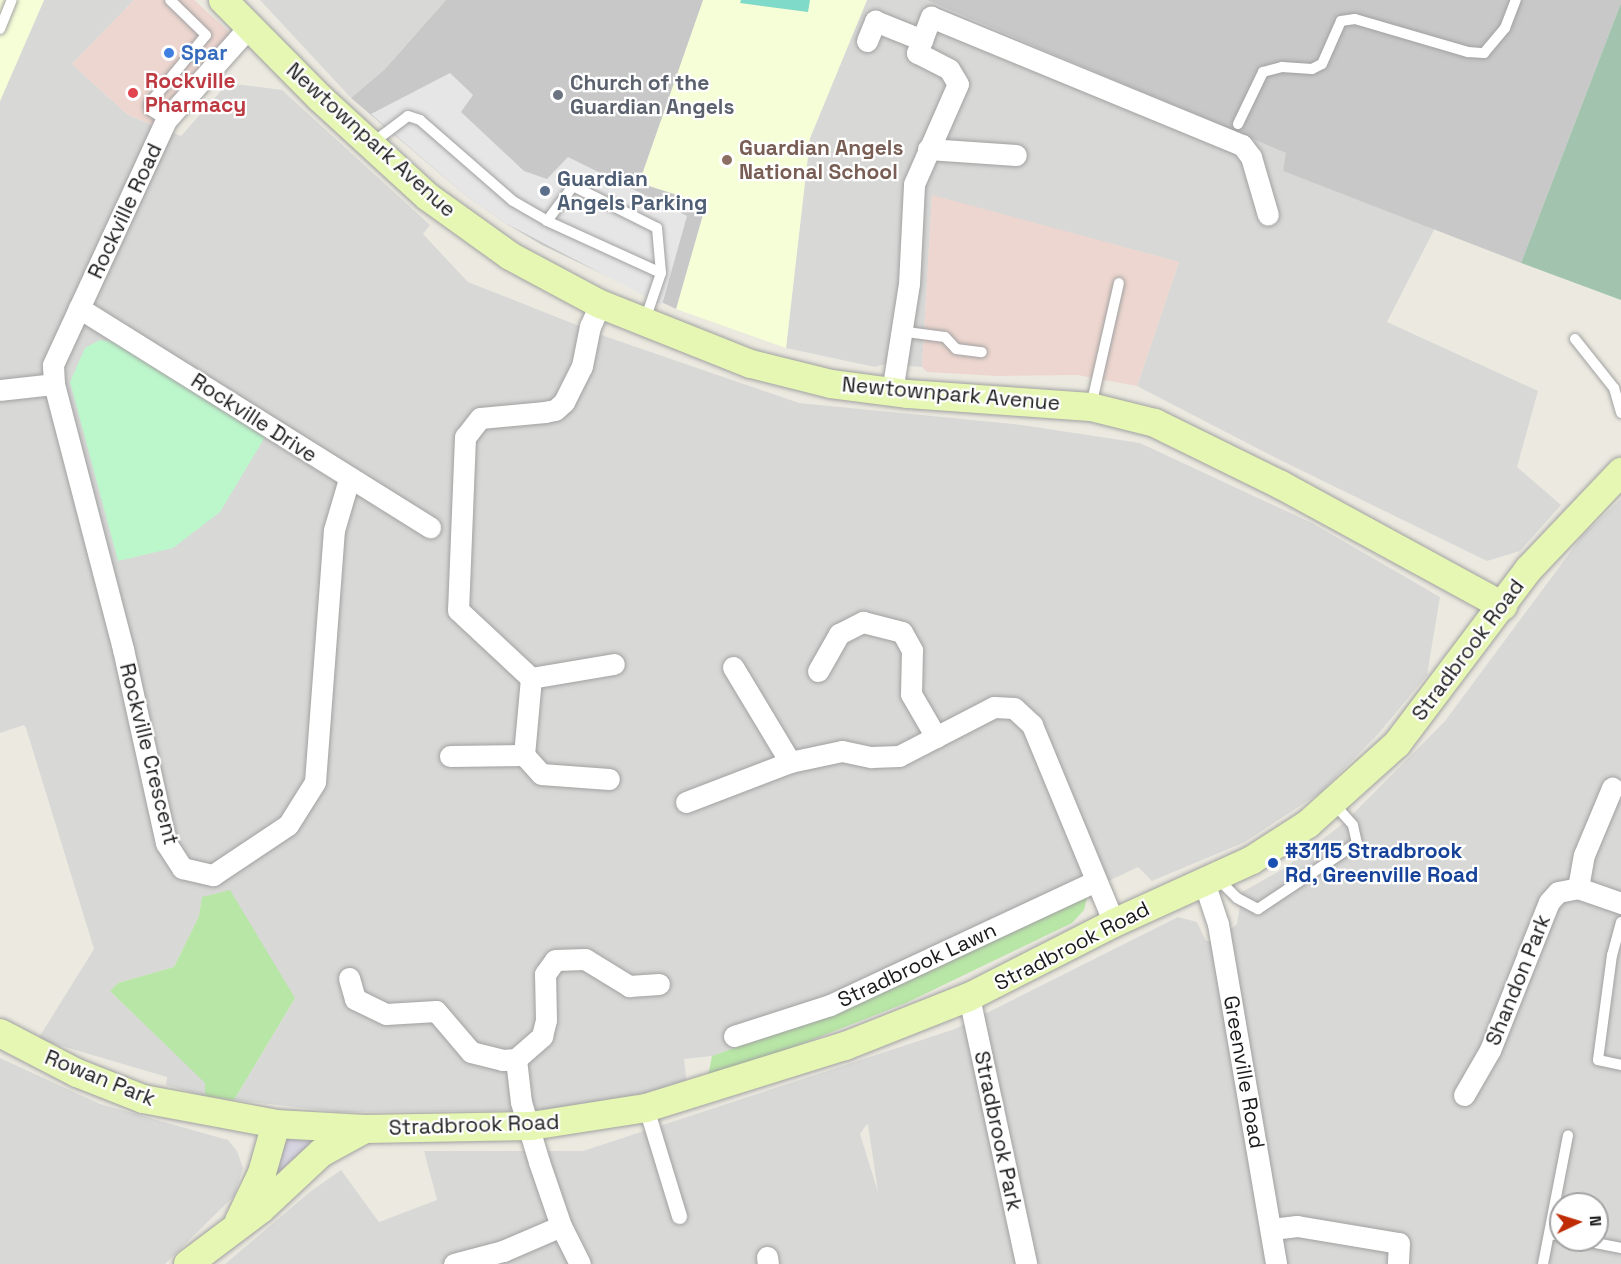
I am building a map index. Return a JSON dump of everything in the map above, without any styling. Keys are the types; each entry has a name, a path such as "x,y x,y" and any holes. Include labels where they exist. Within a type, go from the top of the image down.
{"main road":[{"name":"Newtownpark Avenue","path":"224,0 370,145 429,197 510,256 600,304 752,364 831,384 892,392 1090,407 1165,428 1281,485 1503,606"},
{"name":"Stradbrook Road","path":"238,1223 262,1173 276,1124 365,1129 531,1126 646,1108 835,1050 969,998 1114,923 1272,849 1334,804 1397,744 1569,524 1621,472"},
{"name":"Rowan Park","path":"0,1033 77,1073 143,1099 276,1124"},
{"name":"Stradbrook Road","path":"188,1264 238,1223 261,1209 321,1153 365,1129"}],"street":[{"path":"892,392 898,330 909,284 915,184 928,149 958,84 949,69 917,53 931,17 1242,145 1251,157 1268,215"},
{"path":"867,41 875,21 922,40"},
{"name":"Rockville Road","path":"54,384 53,365 166,120 249,27"},
{"path":"928,149 1016,155"},
{"path":"531,678 458,610 465,437 480,418 545,412 555,410 564,402 582,366 590,326 600,304"},
{"name":"Rockville Drive","path":"79,308 349,479 430,527"},
{"path":"0,390 54,384"},
{"name":"Rockville Crescent","path":"54,384 123,649 166,843 182,867 213,875 288,825 315,782 334,530 349,479"},
{"path":"818,671 839,634 863,622 902,632 912,651 911,694 936,737"},
{"path":"531,678 614,664"},
{"path":"733,668 790,762"},
{"path":"531,678 524,755 541,774 609,779"},
{"path":"687,802 790,762 842,751 871,757 899,756 994,707 1014,708 1032,725 1094,882 1114,923"},
{"path":"450,756 524,755"},
{"path":"1612,788 1584,855 1578,888 1621,903"},
{"name":"Greenville Road","path":"1210,879 1272,1229 1276,1264"},
{"name":"Stradbrook Lawn","path":"735,1036 830,1005 1094,882"},
{"name":"Shandon Park","path":"1464,1095 1490,1050 1549,902 1558,892 1578,888"},
{"path":"516,1059 542,1036 546,1020 545,974 555,960 585,959 629,986 659,984"},
{"path":"349,978 355,999 386,1014 436,1011 471,1052 516,1059"},
{"name":"Stradbrook Park","path":"969,998 1026,1264"},
{"path":"516,1059 521,1102 531,1126 561,1226 580,1264"},
{"path":"646,1108 679,1216"},
{"path":"454,1264 503,1251 561,1226"},
{"path":"1272,1229 1297,1226 1399,1243 1398,1264"}],"lane":[{"path":"0,29 12,0"},
{"path":"166,120 150,110 149,104 206,35 170,0"},
{"path":"1238,124 1263,72 1282,67 1312,69 1322,64 1341,21 1355,19 1468,52 1484,53 1505,28 1516,0"},
{"path":"370,145 408,116 420,120 513,201 547,220 661,273"},
{"path":"547,220 573,186 616,205 657,228 661,273 644,323"},
{"path":"1090,407 1119,283"},
{"path":"898,330 945,338 956,350 982,352"},
{"path":"1575,339 1614,388 1621,413"},
{"path":"1210,879 1237,898 1258,909 1356,843 1353,825 1334,804"},
{"path":"1621,922 1612,955 1598,1060 1621,1065"},
{"path":"1557,1192 1568,1135"},
{"path":"1543,1264 1549,1234"}],"shaded area":[{"path":"0,0 44,0 0,101"},
{"path":"44,0 134,0 72,64 128,115 181,136 228,83 282,90 430,225 423,234 468,282 607,337 799,403 1022,425 1140,443 1312,523 1440,597 1427,675 1379,733 1321,792 1245,842 1152,881 1138,867 838,1010 712,1056 684,1059 687,1085 562,1110 339,1112 234,1100 295,998 202,897 199,916 174,967 118,983 110,991 206,1083 205,1096 166,1085 167,1077 38,1039 94,949 26,728 24,725 0,733 0,101"},
{"path":"134,0 194,0 228,31 230,38 154,125 128,115 72,64"},
{"path":"260,0 446,0 385,69 351,98"},
{"path":"446,0 703,0 639,183 706,204 676,309 542,245 505,223 464,194 351,98 385,69"},
{"name":"Guardian Angels National School","path":"703,0 867,0 810,138 786,348 676,309 706,204 639,183"},
{"path":"741,0 810,0 808,12 740,3"},
{"path":"867,0 927,0 1287,153 1283,171 1435,228 1387,322 1538,391 1517,467 1561,505 1520,551 1487,561 1278,459 1137,386 1179,262 932,196 922,367 885,364 875,367 786,348 810,138"},
{"path":"927,0 1621,0 1621,3 1521,263 1283,171 1286,153"},
{"path":"1621,3 1621,300 1521,263"},
{"name":"Guardian Angels Parking","path":"450,73 473,95 461,112 524,171 547,179 568,157 687,216 662,305 505,223 464,194 371,114"},
{"path":"932,195 1179,262 1137,386 1077,375 996,376 927,372 922,367"},
{"path":"100,340 113,342 265,437 220,512 173,548 118,561 70,382 85,348"},
{"path":"1621,499 1621,1264 225,1264 311,1191 341,1170 379,1222 437,1200 424,1151 583,1151 955,1029 1178,917 1197,922 1206,941 1215,941 1237,924 1242,892 1283,869 1344,823 1445,721 1583,535","holes":["868,1125 878,1192 860,1134"]},
{"path":"0,1058 100,1104 228,1140 237,1151 243,1168 234,1196 165,1264 0,1264"},
{"path":"284,1134 329,1136 270,1185"}],"green space":[{"path":"230,890 295,998 234,1100 205,1096 205,1083 110,991 118,983 174,967 199,916 202,897"},
{"path":"1088,894 1084,910 1072,923 906,1003 707,1081 712,1056 838,1010"}],"place":[{"name":"Spar","path":"169,53"},
{"name":"Rockville Pharmacy","path":"133,93"},
{"name":"Church of the Guardian Angels","path":"558,95"},
{"name":"Guardian Angels National School","path":"727,160"},
{"name":"Guardian Angels Parking","path":"545,191"},
{"name":"#3115 Stradbrook Rd, Greenville Road","path":"1273,863"}]}
